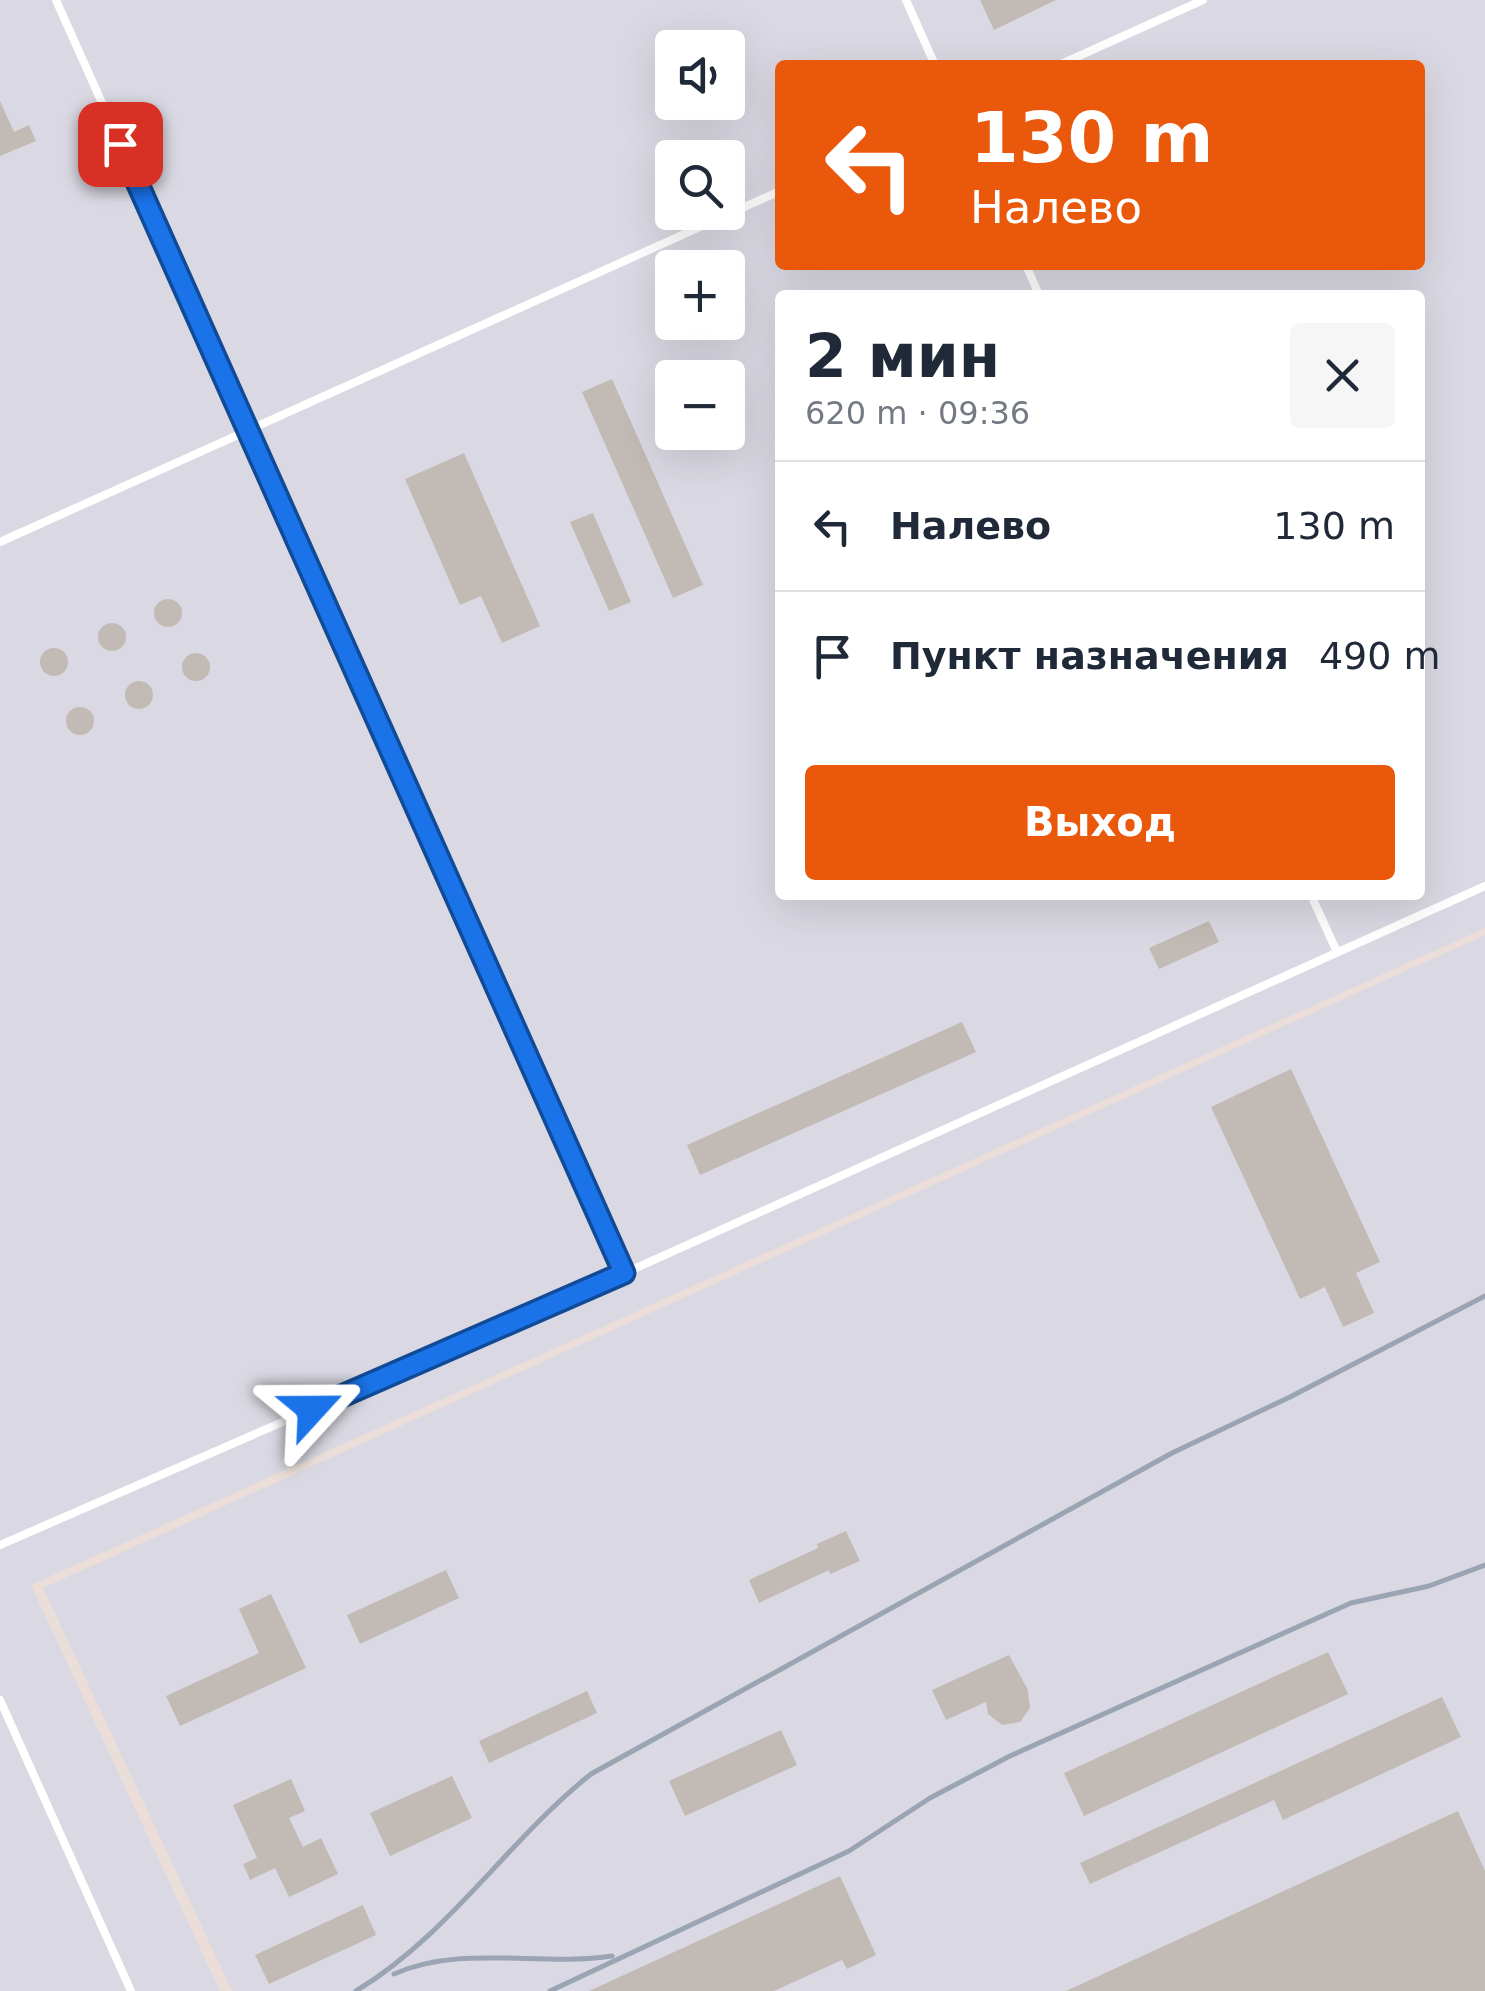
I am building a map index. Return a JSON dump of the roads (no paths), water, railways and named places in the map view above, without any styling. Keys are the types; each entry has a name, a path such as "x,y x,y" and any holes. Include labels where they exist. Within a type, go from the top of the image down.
{"lane":[{"path":"56,0 624,1273"},
{"path":"906,0 933,60"},
{"path":"1070,60 1203,0"},
{"path":"0,542 775,193"},
{"path":"0,1545 624,1273 1485,886"},
{"path":"1313,900 1337,952"},
{"path":"0,1700 131,1991"}],"railway":[{"path":"356,1991 420,1943 532,1828 591,1774 1172,1453 1485,1296"},
{"path":"550,1991 849,1851 930,1798 1010,1756 1351,1603 1429,1586 1485,1565"},
{"path":"394,1974 446,1960 612,1956"}]}
